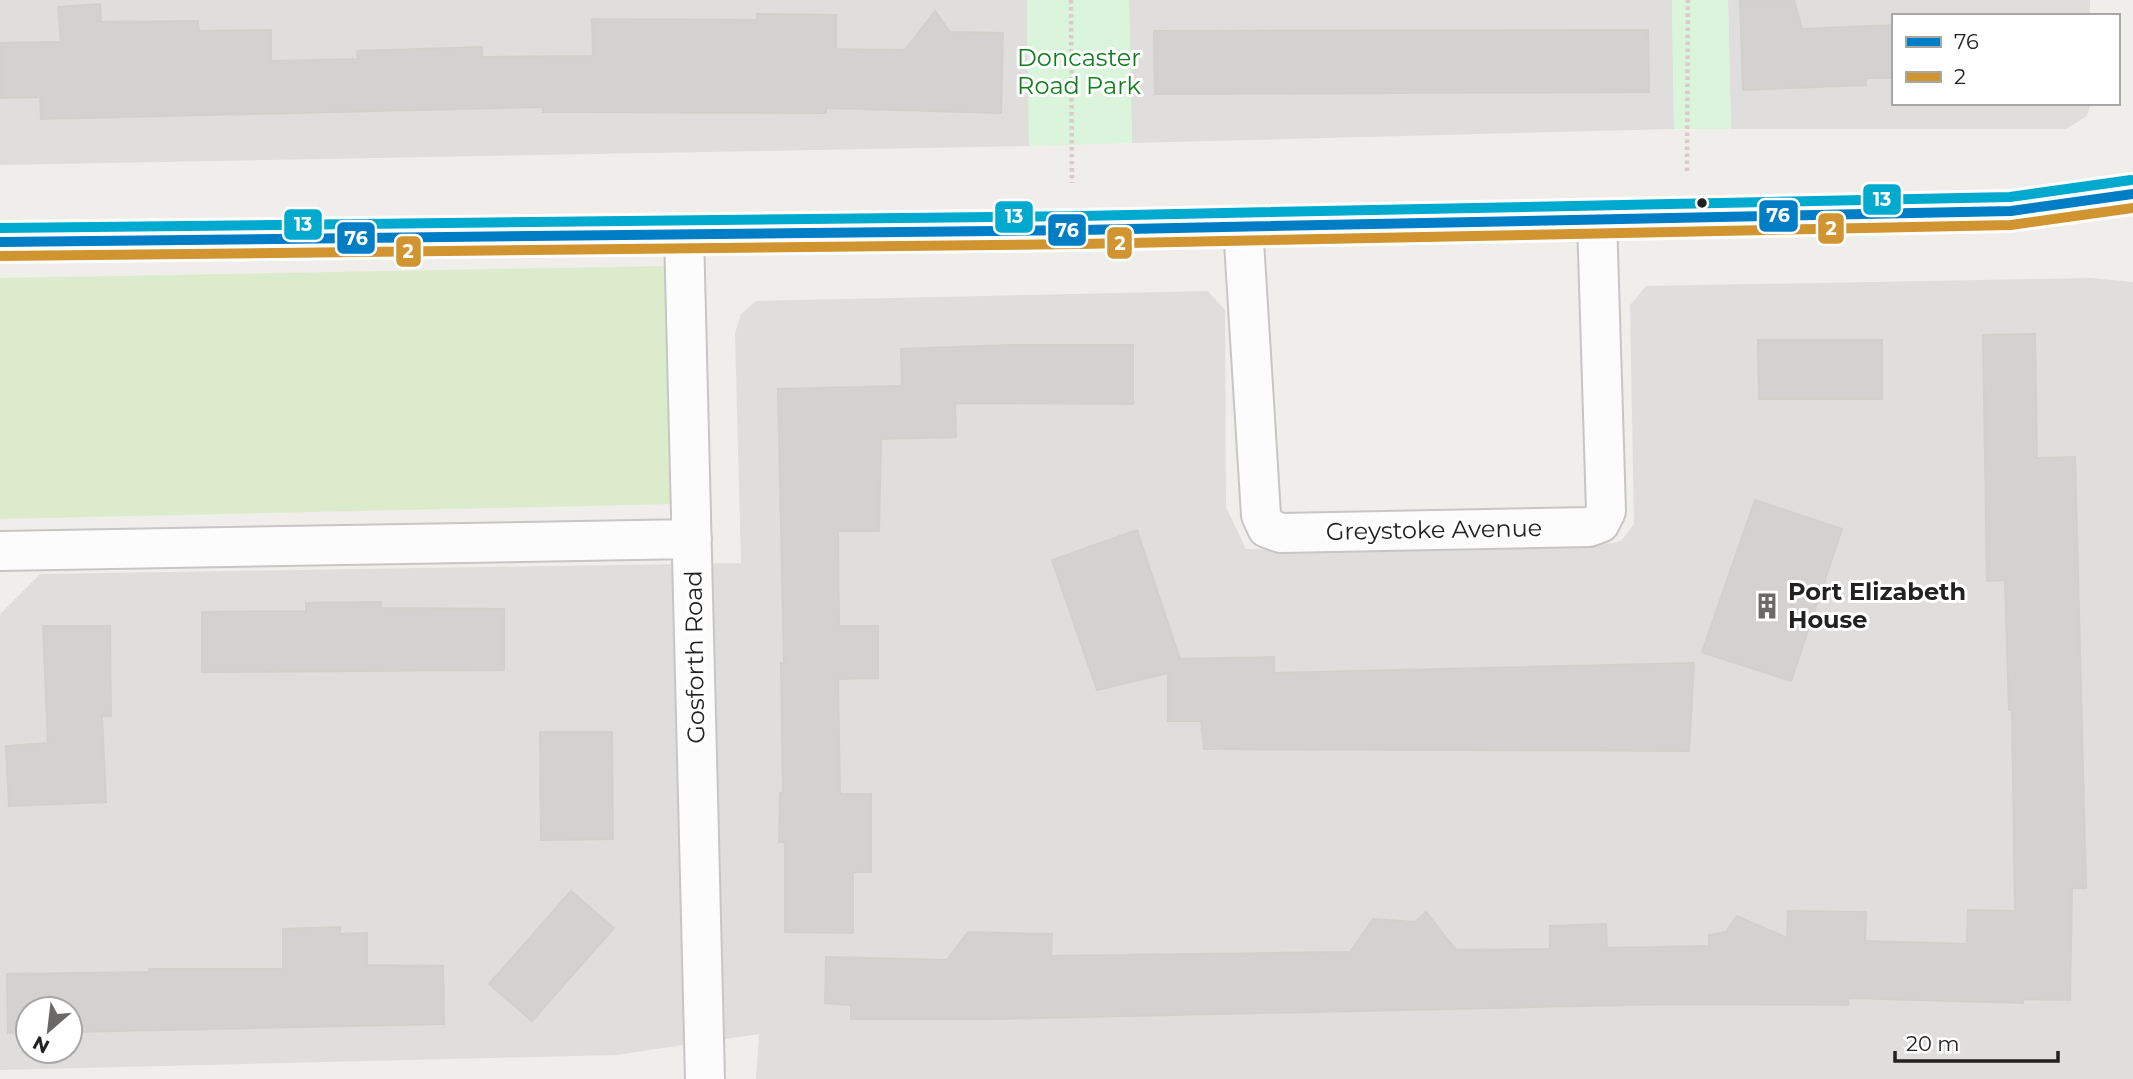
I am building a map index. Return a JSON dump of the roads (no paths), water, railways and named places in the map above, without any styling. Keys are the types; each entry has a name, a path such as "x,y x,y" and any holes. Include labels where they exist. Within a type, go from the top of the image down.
{"street":[{"path":"0,242 1068,230 2011,211 2133,194"},
{"name":"Greystoke Avenue","path":"1243,226 1261,514 1267,528 1282,533 1575,527 1600,523 1605,511 1597,219"},
{"name":"Gosforth Road","path":"684,234 705,1079"},
{"path":"0,551 692,539"}],"place":[{"name":"Port Elizabeth House","path":"1767,606"}],"park label":[{"name":"Doncaster Road Park","path":"1079,72"}]}
